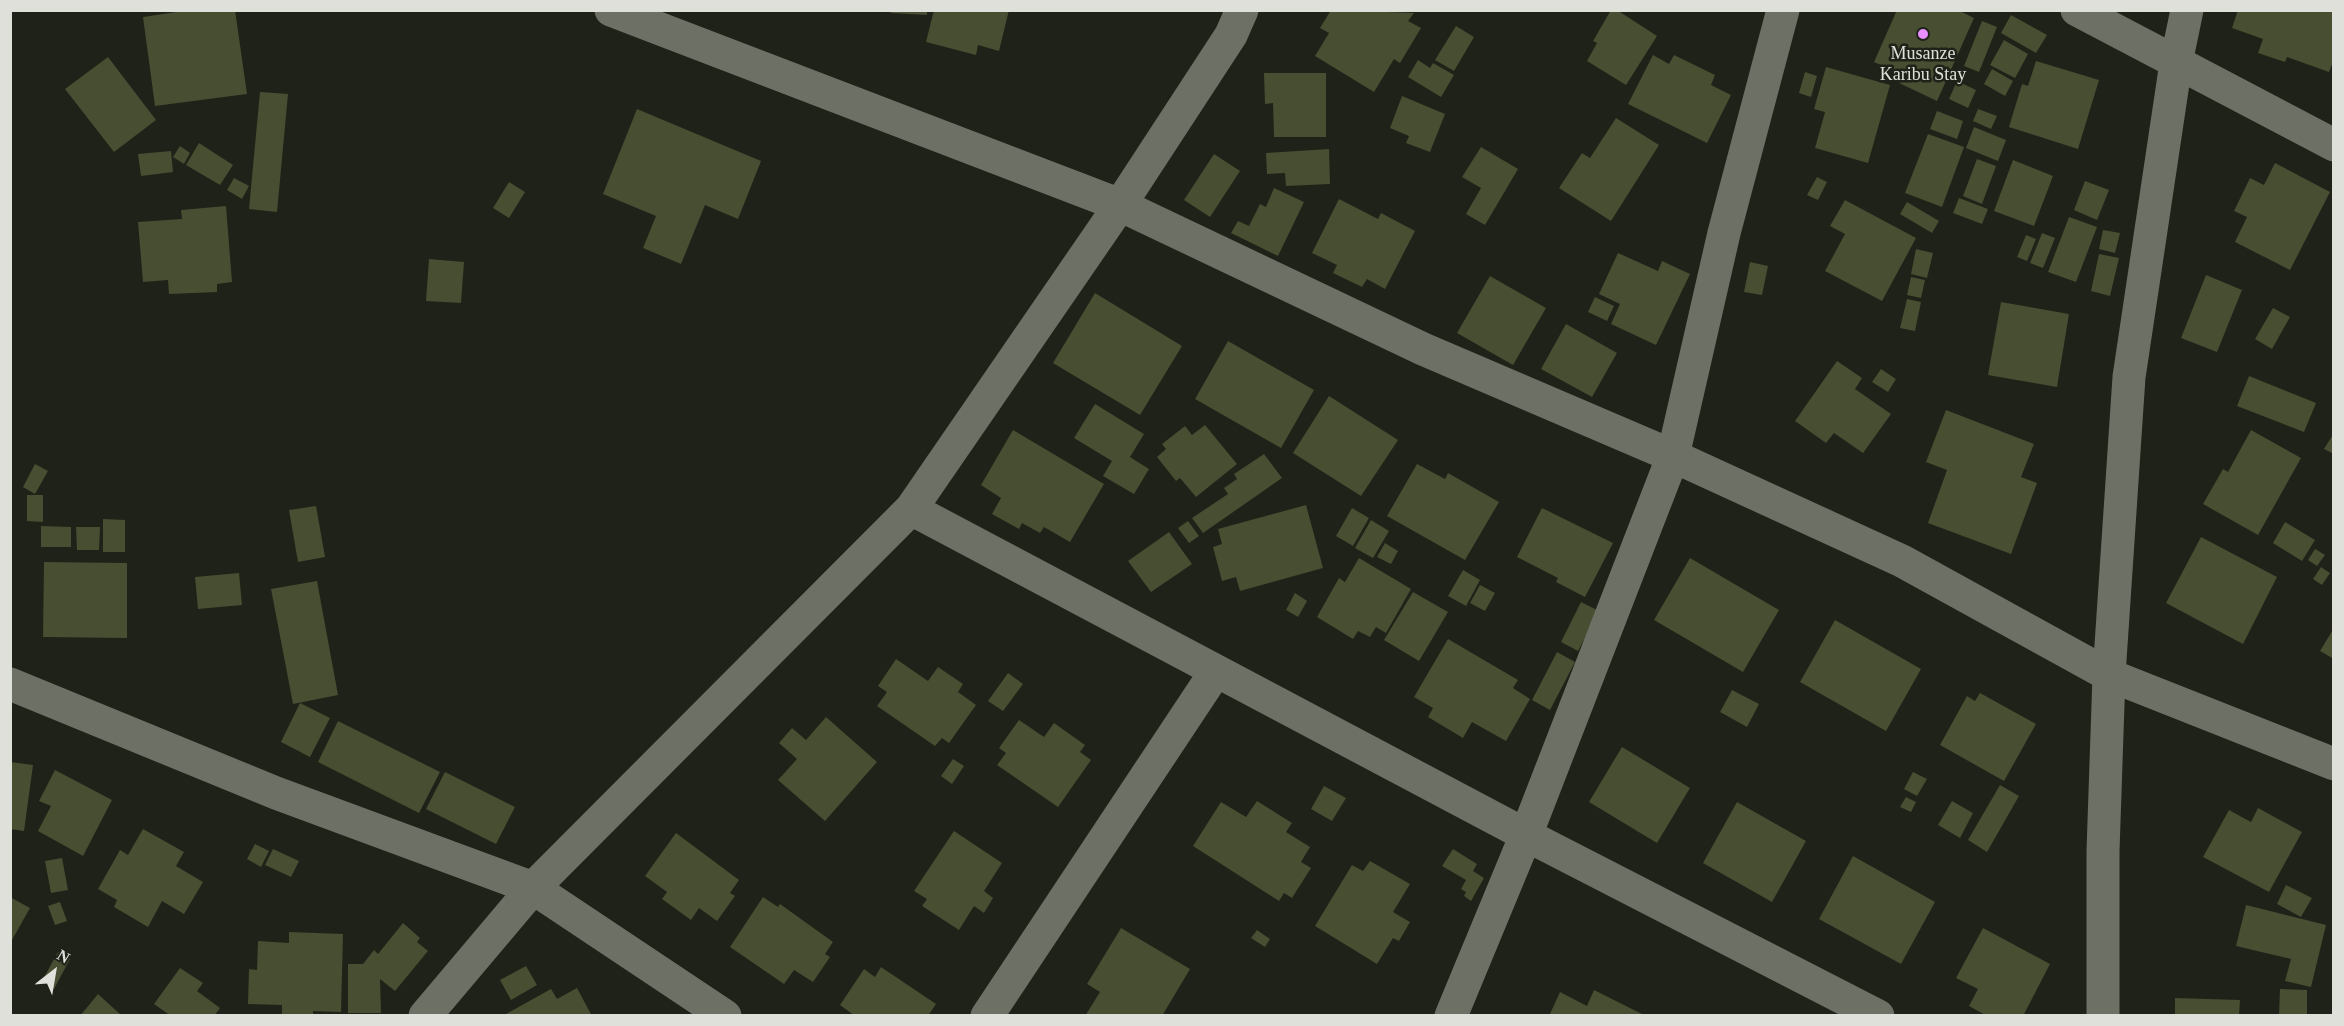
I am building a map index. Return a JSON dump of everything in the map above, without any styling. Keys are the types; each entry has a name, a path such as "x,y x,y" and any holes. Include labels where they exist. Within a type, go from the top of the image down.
{"street":[{"path":"611,10 1120,205 1423,349 1673,456 1902,561 2109,675 2334,764"},
{"path":"425,1016 533,888 911,509 1120,205 1231,35 1242,10"},
{"path":"1451,1016 1526,835 1673,456 1724,233 1783,10"},
{"path":"2077,10 2334,145"},
{"path":"2103,1016 2103,851 2109,675 2129,377 2176,63 2187,10"},
{"path":"911,509 1526,835 1878,1016"},
{"path":"987,1016 1216,670"},
{"path":"10,684 276,793 533,888 725,1016"}],"building":[{"path":"190,10 235,10 247,94 155,106 143,17"},
{"path":"891,10 927,10 927,15 891,13"},
{"path":"934,10 1009,10 999,51 978,45 976,55 926,42"},
{"path":"1331,10 1414,13 1408,21 1421,28 1400,63 1394,59 1374,92 1315,56 1329,33 1320,28"},
{"path":"1611,10 1617,10 1657,36 1626,85 1587,61 1597,43 1593,41"},
{"path":"1897,10 1958,10 1974,18 1937,101 1899,83 1903,75 1874,62"},
{"path":"2238,10 2334,10 2334,59 2329,72 2287,57 2285,62 2258,53 2263,39 2232,28"},
{"path":"2011,15 2047,35 2036,53 2001,33"},
{"path":"1982,21 1997,27 1979,72 1964,66"},
{"path":"1456,26 1474,37 1454,71 1435,60"},
{"path":"2004,40 2028,54 2015,78 1990,65"},
{"path":"1653,55 1669,64 1674,55 1715,75 1711,85 1731,95 1707,143 1628,104"},
{"path":"108,57 156,120 114,152 65,89"},
{"path":"1418,60 1430,68 1433,63 1454,75 1441,97 1408,77"},
{"path":"2036,61 2099,80 2078,149 2009,127 2022,84 2028,86"},
{"path":"1826,67 1890,85 1868,163 1815,148 1825,112 1814,109"},
{"path":"1992,69 2013,81 2005,96 1984,84"},
{"path":"1805,72 1817,76 1811,97 1799,93"},
{"path":"1264,73 1326,73 1326,137 1274,137 1273,103 1265,104"},
{"path":"1957,81 1976,90 1968,108 1949,99"},
{"path":"260,92 288,94 277,212 249,209"},
{"path":"1402,96 1445,114 1430,152 1406,143 1409,136 1390,128"},
{"path":"637,109 761,161 738,219 705,205 681,264 643,248 656,216 603,194"},
{"path":"1978,109 1997,116 1991,129 1973,121"},
{"path":"1937,111 1963,121 1957,139 1930,129"},
{"path":"1616,118 1659,145 1611,221 1559,188 1582,153 1590,158"},
{"path":"1974,127 2006,140 1998,161 1966,148"},
{"path":"1928,134 1964,147 1942,207 1905,193"},
{"path":"199,143 233,165 220,185 186,165"},
{"path":"180,146 190,153 184,164 173,157"},
{"path":"1481,147 1518,169 1485,225 1466,214 1481,188 1462,177"},
{"path":"1329,149 1330,184 1286,186 1285,173 1267,174 1266,153"},
{"path":"171,151 173,172 141,176 138,154"},
{"path":"1214,154 1240,171 1210,217 1184,200"},
{"path":"1977,159 1996,166 1982,204 1963,196"},
{"path":"2013,160 2053,176 2034,226 1994,211"},
{"path":"2275,163 2330,192 2290,270 2235,242 2247,217 2234,211 2250,178 2264,185"},
{"path":"1817,177 1827,182 1818,200 1807,195"},
{"path":"234,178 249,186 242,199 227,190"},
{"path":"2085,181 2109,190 2097,220 2074,210"},
{"path":"509,182 525,192 509,218 493,208"},
{"path":"1274,188 1304,202 1278,256 1231,233 1238,221 1249,226 1260,204 1266,207"},
{"path":"1959,198 1988,209 1982,224 1953,213"},
{"path":"1339,199 1378,219 1381,213 1415,231 1385,289 1367,279 1362,287 1333,273 1337,265 1312,253"},
{"path":"1845,200 1916,238 1882,301 1825,271 1845,234 1830,226"},
{"path":"1907,202 1939,221 1932,233 1900,214"},
{"path":"226,206 232,282 217,284 217,292 169,294 168,280 143,282 138,222 182,219 181,210"},
{"path":"2069,217 2097,227 2076,282 2048,272"},
{"path":"2103,230 2120,233 2115,253 2099,249"},
{"path":"2042,233 2055,238 2043,268 2030,263"},
{"path":"2026,235 2036,239 2027,261 2017,257"},
{"path":"1916,249 1933,253 1927,278 1911,274"},
{"path":"1618,253 1658,271 1662,261 1690,274 1656,345 1611,324 1620,304 1599,294"},
{"path":"2099,254 2119,258 2110,296 2091,291"},
{"path":"429,259 464,262 461,303 426,301"},
{"path":"1750,262 1768,266 1762,295 1744,292"},
{"path":"2206,275 2242,290 2217,352 2181,338"},
{"path":"1490,276 1546,308 1513,365 1457,333"},
{"path":"1911,277 1925,280 1921,298 1907,295"},
{"path":"1095,293 1182,346 1140,415 1053,363"},
{"path":"1595,297 1614,306 1607,321 1588,312"},
{"path":"1907,299 1921,302 1915,331 1900,328"},
{"path":"2001,302 2069,314 2057,387 1988,375"},
{"path":"2273,308 2290,317 2272,349 2255,339"},
{"path":"1566,324 1617,353 1592,397 1541,369"},
{"path":"1228,341 1314,390 1281,448 1195,399"},
{"path":"1837,361 1862,378 1855,389 1891,414 1863,453 1834,433 1826,443 1795,421"},
{"path":"1881,369 1896,379 1888,392 1872,382"},
{"path":"2249,376 2316,403 2304,432 2237,406"},
{"path":"1329,396 1398,440 1361,496 1293,453"},
{"path":"1095,404 1144,434 1130,457 1149,469 1134,494 1103,476 1112,461 1074,438"},
{"path":"1946,410 2034,444 2021,477 2037,483 2011,554 1928,523 1947,470 1926,462"},
{"path":"1205,425 1237,464 1196,497 1180,478 1176,481 1157,457 1166,449 1162,444 1185,426 1192,435"},
{"path":"1013,430 1104,484 1070,542 1044,527 1040,533 1022,523 1019,529 992,514 1001,498 981,485"},
{"path":"2251,430 2301,458 2258,535 2203,504 2223,469 2228,472"},
{"path":"2334,433 2334,454 2324,449"},
{"path":"1264,454 1282,478 1203,533 1192,518 1228,494 1224,488 1237,479 1234,474"},
{"path":"35,464 48,471 35,494 23,487"},
{"path":"1417,464 1445,479 1448,473 1499,502 1465,560 1387,516"},
{"path":"27,495 43,495 43,522 27,521"},
{"path":"1306,505 1323,568 1240,591 1236,577 1222,581 1213,547 1222,544 1218,529"},
{"path":"316,506 325,557 298,562 289,510"},
{"path":"1352,508 1369,518 1353,546 1336,536"},
{"path":"1542,508 1613,543 1585,597 1556,582 1558,578 1517,557"},
{"path":"103,519 125,520 125,552 103,552"},
{"path":"1371,520 1389,531 1373,558 1355,548"},
{"path":"1188,521 1199,536 1189,543 1178,528"},
{"path":"2285,522 2315,540 2302,561 2273,543"},
{"path":"41,526 71,527 71,547 41,547"},
{"path":"76,527 100,527 99,550 77,550"},
{"path":"1169,532 1192,564 1151,592 1128,561"},
{"path":"2201,537 2277,577 2243,644 2166,603"},
{"path":"1385,543 1398,551 1391,564 1377,557"},
{"path":"2315,549 2325,555 2317,566 2308,560"},
{"path":"1359,558 1411,589 1386,633 1376,627 1370,637 1358,631 1353,639 1317,617 1339,578 1345,582"},
{"path":"1690,558 1779,610 1743,672 1654,620"},
{"path":"44,562 127,563 127,638 43,637"},
{"path":"2321,567 2330,573 2322,585 2313,579"},
{"path":"1463,570 1480,580 1466,606 1448,596"},
{"path":"239,573 242,605 198,609 195,577"},
{"path":"317,581 338,695 293,704 271,589"},
{"path":"1480,585 1495,593 1485,611 1470,603"},
{"path":"1413,592 1448,612 1419,661 1384,640"},
{"path":"1295,593 1307,601 1298,617 1286,610"},
{"path":"1581,602 1599,611 1578,651 1561,642"},
{"path":"1835,620 1921,669 1886,731 1800,682"},
{"path":"2334,628 2334,659 2320,651"},
{"path":"1448,639 1518,680 1513,688 1530,699 1506,741 1472,722 1463,738 1428,717 1433,708 1414,697"},
{"path":"1557,652 1575,662 1550,710 1532,700"},
{"path":"896,659 928,681 938,667 963,684 958,692 976,705 949,743 942,738 935,746 877,706 887,692 878,686"},
{"path":"1008,673 1023,684 1003,711 988,701"},
{"path":"1732,690 1759,704 1747,727 1720,712"},
{"path":"1980,693 2036,724 2004,781 1940,745 1967,696 1975,701"},
{"path":"300,703 330,718 310,757 281,742"},
{"path":"826,717 877,762 825,821 778,780 797,759 779,743 792,728 806,740"},
{"path":"1019,720 1044,737 1054,723 1085,745 1080,752 1091,760 1058,807 997,765 1006,753 999,748"},
{"path":"338,721 440,772 419,813 318,762"},
{"path":"1622,747 1690,788 1657,843 1589,802"},
{"path":"953,759 964,766 952,784 941,776"},
{"path":"10,762 33,765 24,831 10,829"},
{"path":"55,770 112,800 83,856 38,831 51,806 39,801"},
{"path":"445,772 515,807 496,844 426,809"},
{"path":"1913,772 1927,779 1917,796 1904,789"},
{"path":"2000,785 2019,796 1987,852 1968,840"},
{"path":"1324,786 1346,798 1332,821 1311,809"},
{"path":"1906,797 1916,802 1911,812 1900,807"},
{"path":"1257,801 1292,823 1286,832 1310,847 1301,862 1311,868 1292,898 1284,893 1279,901 1193,846 1221,802 1246,817"},
{"path":"1952,801 1973,813 1960,838 1938,825"},
{"path":"1737,802 1806,841 1772,902 1703,863"},
{"path":"2258,808 2302,832 2269,892 2203,857 2229,810 2251,822"},
{"path":"143,829 184,852 176,866 203,882 184,914 162,901 148,927 114,907 117,900 98,889 120,850 128,855"},
{"path":"954,831 1002,863 984,891 993,898 984,913 974,906 959,930 922,906 927,899 914,891"},
{"path":"676,833 739,880 730,893 735,896 717,921 699,908 691,920 662,899 667,892 645,876"},
{"path":"255,844 269,851 261,867 247,859"},
{"path":"273,849 299,861 291,877 265,865"},
{"path":"1453,849 1477,864 1473,871 1484,878 1471,901 1464,896 1466,892 1461,889 1466,880 1442,866"},
{"path":"1853,856 1935,902 1901,964 1819,919"},
{"path":"62,858 68,890 51,893 45,861"},
{"path":"1370,861 1410,884 1393,912 1410,922 1399,941 1393,938 1377,964 1315,926 1352,865 1363,871"},
{"path":"2286,885 2312,898 2301,917 2277,904"},
{"path":"10,897 30,908 12,940 10,939"},
{"path":"763,897 778,907 780,904 833,942 825,954 830,957 813,982 794,970 784,984 730,947"},
{"path":"60,902 67,921 55,925 48,906"},
{"path":"2246,905 2326,925 2311,987 2285,981 2291,959 2236,946"},
{"path":"403,923 420,938 417,942 428,951 395,991 380,979 381,1013 348,1013 348,964 363,964 374,950 378,954"},
{"path":"1121,928 1190,969 1162,1016 1085,1016 1100,992 1087,984"},
{"path":"1983,928 2050,964 2023,1016 1987,1016 1969,1006 1978,989 1956,978"},
{"path":"1257,930 1270,939 1265,947 1251,938"},
{"path":"289,932 343,934 341,1012 313,1011 313,1016 282,1016 282,1005 248,1004 249,969 257,970 258,941 289,943"},
{"path":"58,952 70,959 54,989 42,981"},
{"path":"526,966 537,985 511,1000 500,980"},
{"path":"881,967 936,1004 928,1016 855,1016 840,1005 864,969 875,977"},
{"path":"180,968 203,983 197,991 220,1008 214,1016 171,1016 154,1004"},
{"path":"577,988 592,1016 506,1014 551,989 557,999"},
{"path":"2280,989 2307,990 2307,1016 2279,1016"},
{"path":"1594,990 1646,1016 1549,1016 1560,992 1587,1006"},
{"path":"98,994 122,1016 80,1016"},
{"path":"2175,998 2240,1000 2239,1016 2175,1016"}],"place":[{"name":"Musanze Karibu Stay","path":"1923,34"}]}
